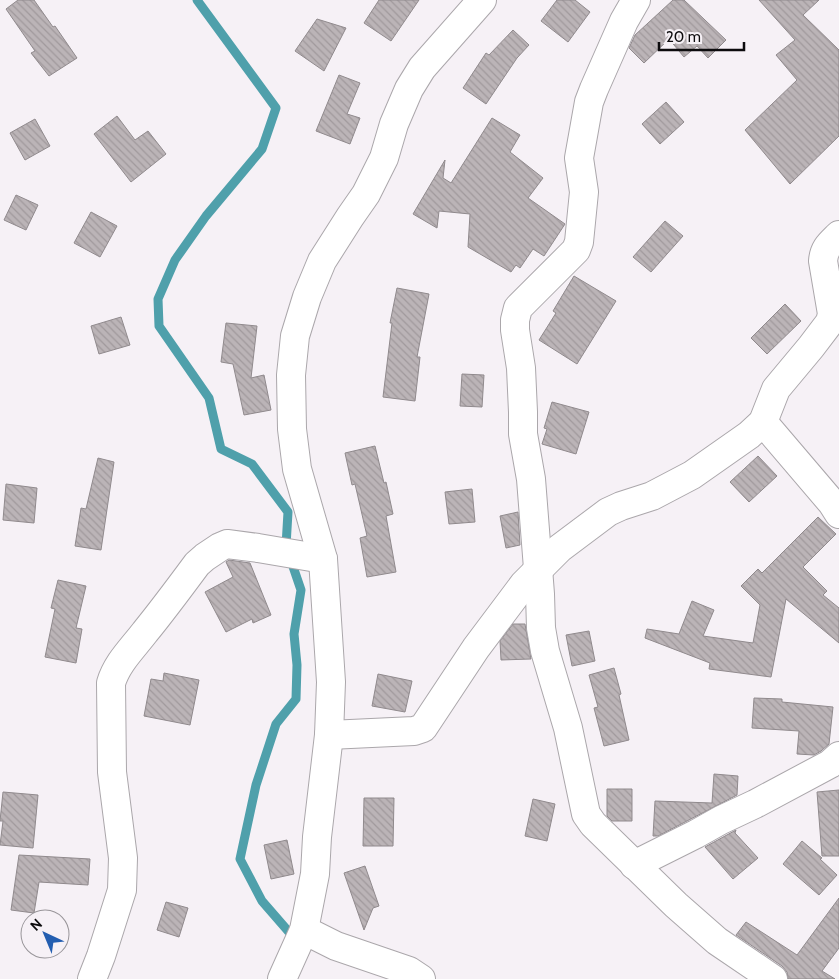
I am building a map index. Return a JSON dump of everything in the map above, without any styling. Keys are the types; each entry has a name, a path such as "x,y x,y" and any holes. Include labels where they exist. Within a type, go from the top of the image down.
{"street":[{"path":"282,979 304,930 315,874 317,837 329,736 332,682 323,559 297,469 292,429 291,375 295,336 307,297 322,261 366,194 384,158 394,124 409,89 422,68 482,0"},
{"path":"636,0 624,21 589,102 579,158 584,192 579,242 576,250 518,308 515,320 514,330 521,368 523,434 531,479 541,628 545,651 568,728 586,814 593,824 676,905 717,941 773,979"},
{"path":"329,736 414,731 423,728 476,648 524,584 560,548 608,512 652,496 692,475 749,435 763,422 776,389 782,380 805,355 830,322 832,314 823,262 826,249 839,235"},
{"path":"763,422 832,503 839,514"},
{"path":"92,979 122,890 123,858 112,772 111,683 114,673 197,564 220,547 227,544 323,559"},
{"path":"634,864 755,804 830,764 839,756"},
{"path":"304,930 336,946 409,971 421,979"}],"building":[{"path":"18,0 34,0 77,58 49,76 31,53 35,51 6,9"},
{"path":"379,0 419,0 391,41 364,23"},
{"path":"557,0 575,0 590,12 568,42 541,21"},
{"path":"673,0 684,0 726,40 708,58 697,46 684,57 669,39 644,63 629,48 635,35"},
{"path":"759,0 819,0 803,15 839,50 839,136 790,184 745,130 797,80 776,55 795,40"},
{"path":"317,19 346,28 324,71 295,51"},
{"path":"513,30 529,45 517,58 486,104 463,88 486,53 489,55"},
{"path":"339,75 360,83 347,114 360,118 350,144 316,131"},
{"path":"666,102 684,122 660,144 642,124"},
{"path":"117,116 135,140 148,131 166,154 131,182 94,134"},
{"path":"492,118 520,135 510,152 543,178 528,198 565,224 544,256 533,249 520,268 516,265 511,272 468,247 470,214 439,211 437,228 413,214 445,160 443,178 451,183"},
{"path":"35,119 50,146 25,160 10,133"},
{"path":"16,195 38,205 26,230 4,220"},
{"path":"91,212 117,226 100,257 74,243"},
{"path":"665,221 683,236 651,272 633,257"},
{"path":"574,276 616,301 577,364 539,340 556,313 553,311"},
{"path":"397,288 429,294 417,357 420,357 415,401 383,397 392,323 390,323"},
{"path":"785,304 801,321 767,354 751,338"},
{"path":"121,317 130,345 99,354 91,326"},
{"path":"226,323 257,326 251,378 264,375 271,410 244,415 233,364 221,362"},
{"path":"462,374 484,375 482,407 460,406"},
{"path":"552,402 589,412 576,454 542,444 547,429 544,428"},
{"path":"375,446 393,514 386,516 396,572 367,577 360,538 367,536 355,484 352,485 345,453"},
{"path":"758,456 777,476 749,502 730,482"},
{"path":"98,458 114,462 101,550 75,546 81,508 86,509"},
{"path":"6,484 37,488 34,523 3,520"},
{"path":"472,489 475,522 449,524 445,492"},
{"path":"518,512 520,545 506,548 500,516"},
{"path":"818,517 836,534 803,567 827,591 823,595 839,608 839,643 786,599 771,677 709,669 710,663 645,638 647,629 679,634 692,601 714,610 703,636 753,643 760,605 741,586 758,569 762,573"},
{"path":"229,560 250,563 271,615 253,623 252,619 226,632 205,592 233,577 226,562"},
{"path":"58,580 86,586 76,628 82,629 76,663 45,657 55,609 51,608"},
{"path":"513,624 525,624 531,659 501,660 500,641"},
{"path":"589,631 595,661 572,666 566,635"},
{"path":"614,668 621,694 619,695 629,740 604,746 594,708 598,707 589,675"},
{"path":"164,673 199,680 190,725 144,716 151,679 163,681"},
{"path":"378,674 412,681 405,712 372,706"},
{"path":"754,698 782,699 782,702 833,707 829,744 814,755 797,754 799,731 752,728"},
{"path":"714,774 738,776 737,795 658,836 653,836 655,801 712,803"},
{"path":"607,789 632,789 632,821 612,821 607,816"},
{"path":"839,790 839,856 822,856 817,792"},
{"path":"3,792 38,795 33,848 0,845 3,821 0,821"},
{"path":"364,798 394,798 393,846 363,846"},
{"path":"533,799 555,804 547,841 525,836"},
{"path":"736,830 735,833 758,858 733,879 705,847"},
{"path":"287,840 294,874 271,879 264,845"},
{"path":"802,841 822,858 820,859 837,875 819,895 783,864"},
{"path":"19,855 90,859 88,885 39,882 35,909 20,909 20,911 11,910"},
{"path":"365,866 379,906 373,908 364,930 344,873"},
{"path":"839,898 839,948 822,971 835,979 788,979 787,972 782,966 736,935 746,922 797,955"},
{"path":"166,902 188,908 179,937 157,930"}],"waterway":[{"path":"197,0 276,108 262,149 206,216 175,260 158,299 159,326 209,398 221,449 252,464 288,512 286,546 301,590 294,634 297,665 296,699 276,724 256,785 240,859 262,901 295,939"}]}
